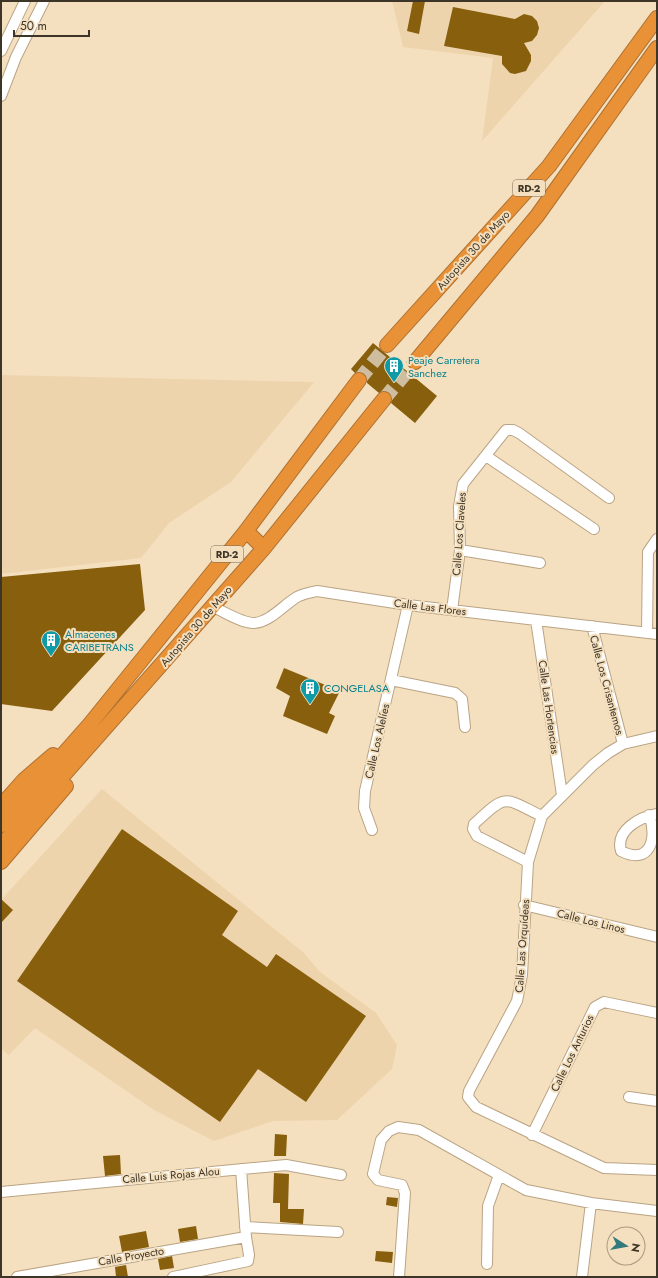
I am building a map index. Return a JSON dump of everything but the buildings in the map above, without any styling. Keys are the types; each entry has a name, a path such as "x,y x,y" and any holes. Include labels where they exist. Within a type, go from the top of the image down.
{"highway":[{"name":"Autopista 30 de Mayo","path":"387,345 549,166 657,18"},
{"name":"RD-2","path":"415,362 541,210 657,48"},
{"name":"Autopista 30 de Mayo","path":"1,846 31,801 90,724 246,531 359,380"},
{"name":"Autopista 30 de Mayo","path":"1,825 31,801 110,725 264,548 384,399"},
{"path":"246,531 264,548"},
{"path":"1,806 24,780 90,724"},
{"path":"1,862 74,776 110,725"}],"street":[{"path":"1,51 25,1"},
{"path":"1,96 16,57 44,1"},
{"name":"Calle Los Claveles","path":"452,610 460,550 460,494 463,484 506,430 513,430 609,498"},
{"path":"486,456 594,529"},
{"path":"652,633 648,552 657,539"},
{"path":"460,550 540,563"},
{"name":"Calle Las Flores","path":"214,607 245,621 254,623 268,618 285,607 294,598 306,593 317,591 408,605 652,633"},
{"name":"Calle Los Alelíes","path":"372,830 364,808 365,791 408,605"},
{"name":"Calle Las Hortencias","path":"536,620 562,795"},
{"name":"Calle Los Crisantemos","path":"592,626 623,744"},
{"path":"391,680 455,693 462,699 465,727"},
{"name":"Calle Las Orquídeas","path":"657,736 623,744 593,764 542,816 528,862 524,905 522,975 518,1001 469,1091 468,1097 476,1107 604,1168 657,1170"},
{"path":"528,862 477,836 473,829 474,824 497,803 503,800 509,800 542,816"},
{"name":"Calle Los Linos","path":"524,905 657,937"},
{"name":"Calle Los Anturios","path":"532,1135 595,1007 604,1002 657,1013"},
{"path":"629,1097 657,1101"},
{"path":"399,1277 405,1193 402,1185 378,1180 373,1174 381,1140 389,1131 398,1127 419,1130 526,1190 591,1203 657,1211"},
{"name":"Calle Luis Rojas Alou","path":"1,1192 286,1165 341,1175"},
{"path":"173,1277 248,1261 249,1254 241,1169"},
{"path":"487,1264 488,1206 499,1175"},
{"path":"582,1277 591,1203"},
{"name":"Calle Proyecto","path":"17,1277 246,1232 338,1232"}],"shaded area":[{"path":"392,1 605,1 482,141 493,58 403,47"},
{"path":"1,375 314,382 231,482 169,523 141,558 1,574"},
{"path":"102,789 304,953 320,972 376,1013 397,1045 392,1069 337,1120 273,1121 214,1141 154,1110 35,1028 9,1055 1,1049 1,900"}],"tunnel":[{"path":"359,380 387,345"},
{"path":"384,399 415,362"}],"place":[{"name":"Peaje Carretera Sanchez","path":"394,383"},
{"name":"Almacenes CARIBETRANS","path":"51,657"},
{"name":"CONGELASA","path":"310,705"}]}
